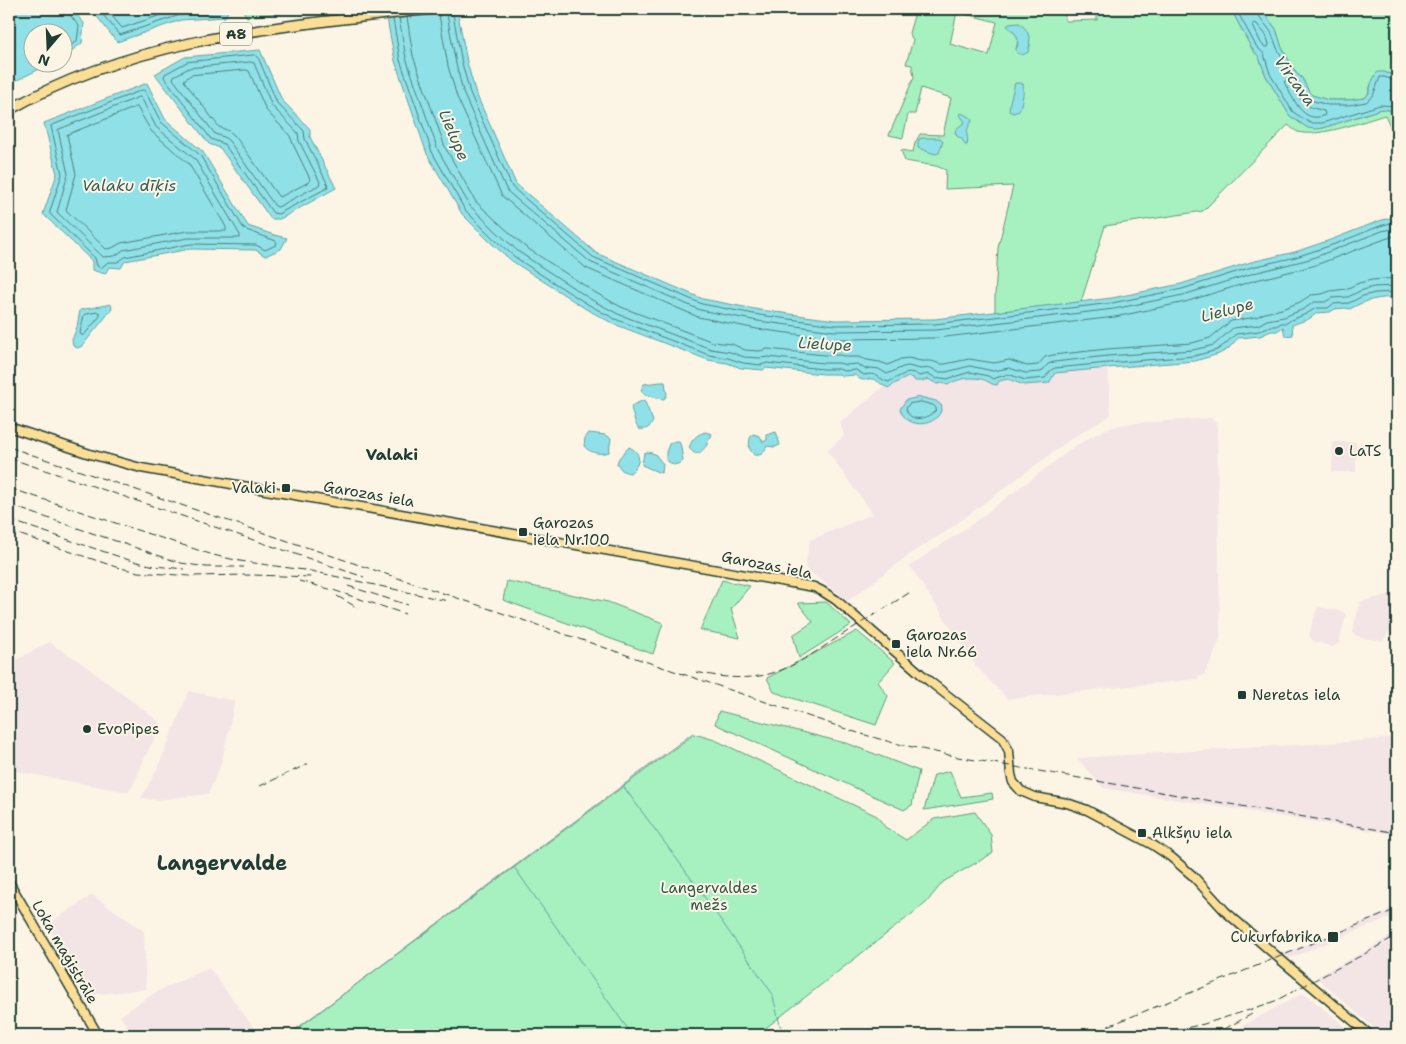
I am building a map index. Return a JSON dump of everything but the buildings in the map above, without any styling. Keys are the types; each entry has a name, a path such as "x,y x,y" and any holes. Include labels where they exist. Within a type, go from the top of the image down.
{"highway":[{"name":"A8","path":"9,110 82,74 150,52 236,34 431,9"}],"main road":[{"name":"Garozas iela","path":"9,427 90,454 142,468 814,587 836,600 929,681 1002,738 1009,751 1013,782 1021,791 1034,797 1067,803 1088,810 1154,845 1172,857 1193,876 1226,912 1370,1035"},
{"name":"Loka maģistrāle","path":"9,882 98,1035"}],"shaded area":[{"path":"1108,368 1111,415 1071,439 944,533 917,549 848,601 805,568 810,540 873,514 827,451 844,436 840,423 883,387 890,388 908,377 928,379 932,382 948,385 970,377 987,381 1003,381 1008,379 1019,383 1055,373"},
{"path":"1211,418 1217,424 1220,638 1204,675 1197,679 1007,699 976,666 910,566 972,524 1075,446 1104,430 1123,424"},
{"path":"1333,442 1356,442 1356,472 1332,472"},
{"path":"1397,592 1397,631 1391,629 1383,641 1361,638 1352,633 1360,602"},
{"path":"1318,607 1341,611 1346,614 1339,643 1333,647 1313,641 1309,635"},
{"path":"49,642 80,662 162,724 133,786 128,792 9,770 9,664"},
{"path":"189,691 235,701 221,764 208,794 156,800 141,798 157,770"},
{"path":"1397,737 1397,835 1103,788 1077,758 1361,741"},
{"path":"92,895 144,931 146,989 89,995 47,925"},
{"path":"1397,905 1397,916 1394,918 1393,916 1288,959 1283,954 1388,912 1387,910"},
{"path":"1397,932 1397,937 1358,960 1397,938 1397,1035 1382,1035 1316,977"},
{"path":"209,968 259,1034 117,1035 129,1028 120,1016 154,993"},
{"path":"1301,994 1307,995 1355,1035 1226,1035"}],"green space":[{"path":"242,9 306,9 247,17"},
{"path":"916,9 1065,9 1065,21 1097,20 1097,9 1229,9 1232,11 1252,49 1259,57 1266,76 1290,116 1308,128 1323,128 1381,109 1397,111 1397,141 1385,115 1317,133 1298,132 1288,125 1203,211 1105,226 1081,302 995,312 998,248 1013,186 945,189 946,170 936,166 905,161 901,150 913,152 920,134 943,135 951,98 921,88 915,114 908,114 903,138 889,135 914,77 912,65 906,64 913,40 909,33","holes":["957,12 997,22 989,55 950,44","1009,24 1028,34 1030,46 1028,52 1016,49 1017,38 1008,26"]},
{"path":"1261,9 1397,9 1397,77 1384,72 1371,84 1365,98 1328,100 1312,95 1302,78 1296,73 1282,48 1276,29"},
{"path":"722,580 750,586 731,609 740,638 700,630"},
{"path":"507,581 608,602 663,623 653,654 503,600"},
{"path":"826,602 851,625 799,658 793,635 813,622 798,603"},
{"path":"857,631 895,663 878,682 888,696 876,725 774,692 767,678"},
{"path":"719,711 849,744 919,771 912,805 904,810 715,724"},
{"name":"Langervaldes mežs","path":"694,734 715,740 877,816 885,827 906,840 934,819 975,812 991,835 993,853 943,882 926,903 767,1027 754,1035 288,1035"},
{"path":"950,771 961,797 992,793 993,799 924,810 934,775"}],"water":[{"path":"9,9 71,9 84,23 82,43 72,50 72,22 22,22 22,72 34,72 9,84"},
{"path":"91,9 229,9 225,17 181,20 117,42"},
{"name":"Lielupe","path":"387,9 457,9 467,62 475,91 516,184 596,253 703,299 760,310 835,320 935,319 1112,298 1181,284 1251,262 1295,252 1397,216 1397,297 1373,300 1350,309 1335,309 1330,312 1317,313 1309,319 1292,325 1293,335 1285,336 1283,327 1277,331 1271,331 1260,336 1238,338 1228,349 1219,354 1195,361 1055,373 1049,383 1024,385 1008,379 999,381 997,385 985,380 971,378 961,379 948,385 937,384 928,379 915,381 913,378 908,377 890,388 875,380 863,380 855,375 842,376 839,374 766,368 763,370 741,368 727,363 708,360 614,324 586,309 512,261 462,214 427,154 395,61"},
{"name":"Vircava","path":"1229,9 1261,9 1276,29 1282,48 1296,73 1302,78 1312,95 1328,100 1365,98 1369,93 1375,75 1378,72 1384,72 1397,77 1397,111 1381,109 1323,128 1308,128 1290,116 1266,76 1259,57 1252,49 1232,11"},
{"path":"1019,23 1025,29 1030,39 1028,52 1023,55 1017,53 1017,36 1007,26"},
{"name":"Valaku dīķis","path":"260,50 282,100 310,129 310,137 336,188 280,219 271,219 220,148 209,144 155,74 185,57"},
{"name":"Valaku dīķis","path":"147,83 165,119 203,152 248,226 287,238 281,249 265,256 256,250 190,249 125,261 121,268 109,267 105,274 92,270 92,261 43,214 57,174 44,123"},
{"path":"1015,83 1023,84 1023,91 1019,111 1013,113 1009,111"},
{"path":"961,113 970,117 972,121 967,131 967,145 955,133 956,129 965,122 960,115"},
{"path":"940,138 943,141 939,153 935,154 918,148 919,139"},
{"path":"111,304 112,309 82,346 78,348 73,346 72,340 80,310"},
{"path":"665,382 667,395 664,399 645,395 641,390 644,384"},
{"path":"920,397 936,401 942,406 936,418 923,424 909,421 900,409 906,400"},
{"path":"644,400 653,421 648,428 639,429 631,406"},
{"path":"705,432 712,434 707,441 707,445 696,454 689,448 697,436"},
{"path":"776,432 780,445 775,447 767,446 765,451 759,455 754,455 749,448 750,438 753,434 760,436 763,442 767,440 767,435"},
{"path":"589,433 605,435 611,438 609,452 595,453 586,448 584,446 585,438"},
{"path":"679,441 683,461 674,465 666,460 666,452 669,444"},
{"path":"629,447 638,456 638,463 630,473 622,470 617,463"},
{"path":"644,453 655,454 663,464 662,472 660,473 642,465"}],"waterway":[{"path":"445,918 693,733"},
{"path":"623,786 772,993 781,1029"},
{"path":"514,867 632,1035"},
{"path":"289,1035 438,923"}],"railway":[{"path":"9,447 858,733 958,757 1397,833"},
{"path":"9,458 364,577"},
{"path":"9,488 213,555 240,561 311,571 448,601"},
{"path":"9,505 181,563 206,567 244,567"},
{"path":"9,520 132,561 184,569"},
{"path":"9,531 116,567 138,572 190,576 253,575 312,577"},
{"path":"299,581 333,590 405,614"},
{"path":"348,586 408,605"},
{"path":"696,672 739,678 765,675 784,669 811,655 912,591"},
{"path":"337,596 358,608"},
{"path":"260,786 308,764"},
{"path":"1086,1035 1397,909"},
{"path":"1153,1035 1204,1024 1275,1001 1397,935"},
{"path":"1213,1035 1252,1014"}],"place":[{"name":"LaTS","path":"1339,451"},
{"name":"Valaki","path":"286,488"},
{"name":"Garozas iela Nr.100","path":"523,532"},
{"name":"Garozas iela Nr.66","path":"896,644"},
{"name":"Neretas iela","path":"1242,695"},
{"name":"EvoPipes","path":"87,729"},
{"name":"Alkšņu iela","path":"1142,833"},
{"name":"Cukurfabrika","path":"1333,937"}],"district":[{"name":"Valaki","path":"392,454"},
{"name":"Langervalde","path":"222,863"}]}
